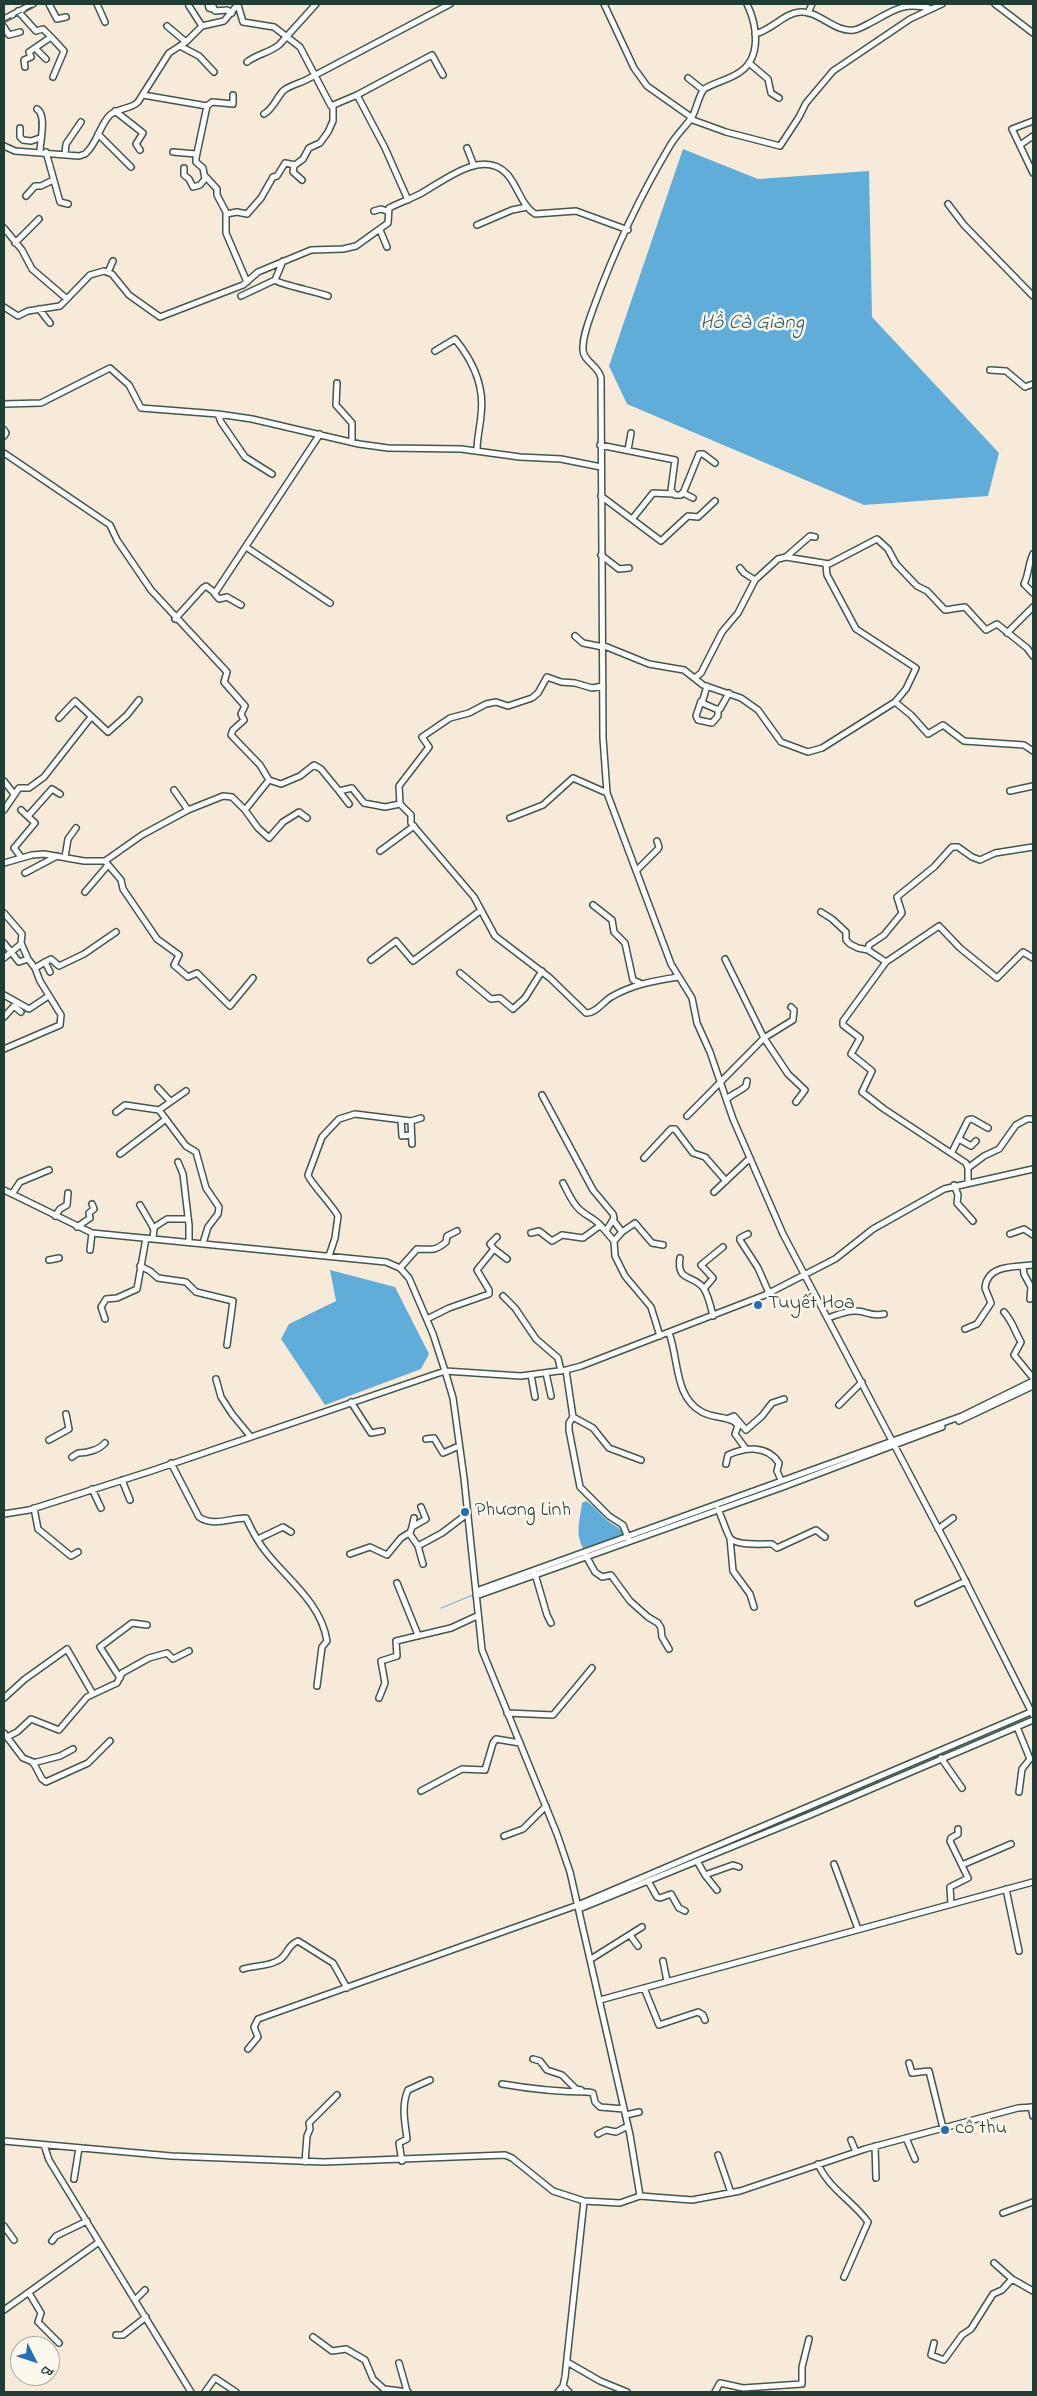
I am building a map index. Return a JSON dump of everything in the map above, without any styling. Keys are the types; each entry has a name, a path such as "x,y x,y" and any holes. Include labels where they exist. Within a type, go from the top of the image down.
{"street":[{"path":"4,18 33,4"},
{"path":"49,4 57,19 66,17"},
{"path":"97,4 105,22"},
{"path":"208,4 209,8 212,6 216,11 227,10 232,13"},
{"path":"238,4 244,22 274,27 301,48 333,107 333,121 328,132 320,143 309,148 303,159 294,166 293,172 302,180"},
{"path":"4,146 15,151 79,156 85,154 108,117 115,111 134,105 157,74 165,57 186,42 202,26 222,23 238,4"},
{"path":"247,62 256,55 273,50 287,38 316,4"},
{"path":"264,114 270,111 287,88 450,4"},
{"path":"604,4 630,61 647,86 691,118 726,132 780,146 800,116 806,103 833,71 910,19 942,4"},
{"path":"579,1907 1033,1713 966,1581 783,1234 726,1099 698,1026 690,994 678,978 607,793 603,732 601,375 583,350 584,344 598,298 628,230 633,214 667,151 691,118 703,90 736,75 749,63 755,34 754,23 747,4"},
{"path":"808,13 812,8 812,4"},
{"path":"995,4 1033,33"},
{"path":"755,34 769,30 796,13 808,13 851,30 860,29 902,6 912,5 930,8"},
{"path":"189,6 202,26"},
{"path":"18,11 36,31 44,29 64,50 53,77"},
{"path":"167,26 186,42"},
{"path":"4,27 9,35 20,32"},
{"path":"25,67 24,60 31,57 29,52 51,37"},
{"path":"180,46 198,56 214,72"},
{"path":"35,48 46,60"},
{"path":"333,107 432,55 443,75"},
{"path":"749,63 768,79 771,93 779,98"},
{"path":"688,78 703,90"},
{"path":"143,94 207,106"},
{"path":"233,95 234,104 212,102 207,106 196,154 196,162 203,168 206,177 217,189 217,196 227,214 226,233 247,282"},
{"path":"357,95 385,148 408,200"},
{"path":"37,109 41,112 43,123 40,138 43,152 60,202 68,204"},
{"path":"115,111 144,133 136,144 140,150"},
{"path":"1033,121 1012,129 1033,173"},
{"path":"65,154 66,144 81,122"},
{"path":"20,128 21,139 23,140 31,141 40,138"},
{"path":"98,134 131,167"},
{"path":"1020,145 1033,136"},
{"path":"467,148 474,166"},
{"path":"173,152 196,154"},
{"path":"227,214 237,212 246,214 261,198 273,177 276,176 285,163 294,166"},
{"path":"4,307 18,316 39,309 60,306 90,274 98,271 108,272 117,279 129,295 160,317 247,282 258,272 283,260 311,250 350,248 380,230 388,222 387,211 390,207 408,200 474,166 492,164 505,172 527,207 537,215 576,211 628,230"},
{"path":"184,168 184,176 189,179 193,187 201,184 206,177"},
{"path":"26,196 35,186 41,186 53,180"},
{"path":"948,204 964,225 1033,296"},
{"path":"477,225 512,210 527,207"},
{"path":"374,211 381,209 387,211"},
{"path":"15,243 39,219"},
{"path":"4,228 32,269 68,299"},
{"path":"380,230 386,248"},
{"path":"241,296 275,280 283,260"},
{"path":"108,272 113,261"},
{"path":"275,280 281,284 294,285 328,296"},
{"path":"39,309 50,323"},
{"path":"435,351 455,339 479,378 482,402 477,433 477,450"},
{"path":"4,404 41,403 110,368 129,385 141,408 218,414 252,419 352,442 388,448 477,450 520,457 560,459 602,467"},
{"path":"990,370 1006,371 1025,387 1033,384"},
{"path":"338,383 335,402 352,423 352,442"},
{"path":"218,414 221,422 245,457 272,474"},
{"path":"4,430 6,433 4,436"},
{"path":"628,450 631,433"},
{"path":"214,593 320,434"},
{"path":"600,445 676,460 671,488 673,494"},
{"path":"4,453 70,496 79,506 108,522 142,579 175,619 212,654 227,672 224,682 245,706 241,712 244,720 233,730 230,736 260,765 269,780 281,784 316,765 349,804"},
{"path":"683,493 699,454 704,454 716,463"},
{"path":"633,518 651,494 657,492 683,493 693,498"},
{"path":"601,496 633,518 661,541 688,516 698,517 714,501"},
{"path":"696,677 701,673 722,632 738,613 755,580 778,559 786,556 810,536 814,537"},
{"path":"786,556 826,565 846,557 864,544 878,539 888,549 896,564 919,588 928,591 945,610 965,607 985,629 988,629 995,623 1027,648 1033,656"},
{"path":"246,547 330,603"},
{"path":"1033,554 1029,564 1028,577 1024,584 1033,593"},
{"path":"601,556 619,570 629,568"},
{"path":"575,636 583,643 602,646 649,664 684,670 707,686 746,701 758,710 782,742 808,752 822,748 895,702 906,689 916,666 856,629 827,575 826,565"},
{"path":"740,568 755,580"},
{"path":"175,619 207,587 219,598 227,597 241,605"},
{"path":"1007,633 1033,607"},
{"path":"603,686 592,688 575,682 563,682 549,676 538,693 532,698 508,706 490,702 443,722 422,737 429,747 398,786 400,804 411,815 411,823 474,897 495,936 542,971 587,1014 613,996 652,980 678,978"},
{"path":"707,686 696,716 698,720 712,723 718,716 718,710 729,693"},
{"path":"59,718 75,701 108,732 128,715 139,700"},
{"path":"701,701 704,705 718,710"},
{"path":"895,702 911,715 928,734 943,725 964,741 1024,745 1033,751"},
{"path":"4,810 20,787 29,788 44,777 91,717"},
{"path":"510,818 543,805 573,778 607,793"},
{"path":"245,810 269,780"},
{"path":"4,781 14,794"},
{"path":"1010,791 1033,786"},
{"path":"339,791 352,788 364,803 385,807 400,804"},
{"path":"28,816 52,789 60,794"},
{"path":"174,790 188,810"},
{"path":"85,892 106,863 142,835 188,810 226,795 232,797 245,810 258,828 269,838 283,822 299,812 307,818"},
{"path":"21,810 35,824 13,849 21,858"},
{"path":"380,851 414,826"},
{"path":"66,857 68,839 76,828"},
{"path":"637,870 658,849 660,846 657,842"},
{"path":"868,950 869,944 884,935 902,913 897,897 934,867 952,847 958,847 972,858 980,860 995,853 1033,847"},
{"path":"4,862 32,854 57,855 84,861 106,863 121,880 123,889 157,939 178,955 174,965 183,974 188,976 197,973 230,1006 253,978"},
{"path":"25,873 57,855"},
{"path":"593,905 612,920 614,932 624,943 632,978 635,982 642,984"},
{"path":"370,960 396,941 414,961 480,911"},
{"path":"821,912 832,918 846,932 846,940 850,944 868,950 886,962"},
{"path":"4,913 22,934 21,944 28,959 61,1015 60,1025 4,1049"},
{"path":"968,1182 966,1163 884,1109 862,1090 872,1072 851,1054 860,1038 842,1023 854,1002 886,962 939,926 994,977 1000,976 1023,952 1033,958"},
{"path":"34,968 51,959 59,966 84,954 116,932"},
{"path":"4,943 19,962 28,959"},
{"path":"4,958 21,944"},
{"path":"725,959 764,1038 788,1074 805,1090 796,1102"},
{"path":"45,962 50,972"},
{"path":"460,973 491,999 500,998 513,1009 525,998 542,971"},
{"path":"4,995 29,1009 47,997"},
{"path":"4,1017 14,1006 21,1012"},
{"path":"687,1116 764,1038 793,1020 794,1016 791,1007"},
{"path":"726,1099 733,1093 739,1092 746,1086 747,1081"},
{"path":"158,1088 170,1101"},
{"path":"159,1110 186,1091"},
{"path":"542,1095 548,1109 560,1127 576,1162 593,1190 613,1214 613,1220 622,1232"},
{"path":"116,1112 126,1105 159,1110 186,1146 196,1152 206,1188 219,1207 218,1214 208,1227 203,1243"},
{"path":"329,1256 335,1238 338,1216 322,1192 309,1179 308,1175 322,1137 339,1119 351,1114 411,1121 422,1118"},
{"path":"120,1154 166,1119"},
{"path":"952,1152 970,1119 988,1128"},
{"path":"968,1168 984,1156 999,1149 1016,1125 1027,1119 1033,1119"},
{"path":"401,1120 402,1136 411,1135"},
{"path":"411,1121 412,1144"},
{"path":"644,1158 672,1129 676,1129 693,1152 705,1157 726,1182"},
{"path":"959,1138 971,1146 976,1141"},
{"path":"714,1192 750,1158"},
{"path":"178,1162 183,1174 189,1242"},
{"path":"4,1514 34,1508 92,1490 445,1371 459,1370 508,1376 531,1375 563,1370 670,1333 769,1294 835,1259 874,1229 898,1214 954,1185 1033,1169"},
{"path":"12,1194 20,1182 49,1170"},
{"path":"562,1183 576,1206 593,1216 614,1241 616,1258 629,1281 651,1307 660,1336"},
{"path":"954,1185 958,1195 957,1203 973,1221"},
{"path":"4,1190 92,1233 386,1262 400,1268 409,1278 427,1319 453,1398 482,1650 546,1806 570,1872 625,2112 640,2196"},
{"path":"55,1216 60,1209 67,1205 68,1193"},
{"path":"77,1227 90,1218 89,1213 94,1209 92,1204"},
{"path":"140,1205 153,1228 152,1238"},
{"path":"153,1228 167,1218 188,1219"},
{"path":"604,1229 613,1220"},
{"path":"614,1241 634,1223 652,1243 663,1245"},
{"path":"531,1233 539,1231 552,1241 562,1235 583,1238 598,1227 604,1229"},
{"path":"1010,1234 1024,1229 1033,1235"},
{"path":"400,1268 418,1248 427,1251 439,1247 446,1242 447,1236 457,1231"},
{"path":"90,1250 92,1233"},
{"path":"748,1234 740,1238 740,1240 758,1268 769,1294"},
{"path":"497,1237 490,1244 507,1259"},
{"path":"105,1319 101,1312 103,1303 108,1298 117,1298 135,1291 146,1238"},
{"path":"704,1289 713,1278 701,1265 723,1247"},
{"path":"427,1319 449,1308 487,1295 489,1290 477,1270 494,1249"},
{"path":"49,1260 59,1258"},
{"path":"680,1258 682,1274 704,1289 713,1316"},
{"path":"965,1329 977,1324 992,1303 985,1288 991,1275 1006,1266 1033,1265"},
{"path":"140,1266 158,1278 186,1282 196,1292 233,1301 227,1345"},
{"path":"1022,1266 1031,1287 1030,1299"},
{"path":"502,1296 514,1308 536,1339 558,1358 563,1370 573,1417 586,1426 593,1428 609,1448 641,1460"},
{"path":"828,1318 848,1311 858,1310 872,1316 884,1314"},
{"path":"476,1594 628,1539 783,1487 962,1416 1033,1380 1014,1355 1022,1342 1015,1332 1012,1320 1004,1312"},
{"path":"670,1333 677,1356 680,1385 685,1396 701,1412 729,1418 738,1424 735,1434 746,1449"},
{"path":"546,1373 551,1396"},
{"path":"531,1375 535,1397"},
{"path":"216,1379 221,1397 251,1437"},
{"path":"838,1405 862,1382"},
{"path":"476,1594 586,1556 781,1480 970,1417 1033,1386"},
{"path":"729,1418 734,1416 746,1430 762,1416 772,1403 784,1399"},
{"path":"351,1402 371,1433 382,1431"},
{"path":"49,1440 69,1429 66,1414"},
{"path":"573,1417 569,1423 569,1430 580,1486 609,1516 623,1525 628,1539"},
{"path":"426,1439 434,1438 443,1454 459,1446"},
{"path":"72,1457 78,1453 84,1454 97,1449 105,1442"},
{"path":"726,1464 728,1455 746,1449 766,1450 779,1463 777,1471 781,1480"},
{"path":"171,1464 199,1517 204,1520 224,1523 245,1518 253,1535 258,1539 265,1552 313,1605 327,1641 322,1647 317,1686"},
{"path":"122,1480 130,1500"},
{"path":"92,1490 101,1508"},
{"path":"350,1554 370,1547 387,1555 405,1534 426,1519 422,1507"},
{"path":"34,1508 39,1530 71,1556 78,1552"},
{"path":"718,1509 730,1538 734,1571 750,1594 754,1607"},
{"path":"418,1546 442,1533 467,1514"},
{"path":"414,1518 411,1530 423,1564"},
{"path":"938,1529 953,1518"},
{"path":"258,1539 283,1527 292,1532"},
{"path":"730,1538 742,1543 772,1544 776,1548 816,1530 825,1537"},
{"path":"586,1556 597,1575 602,1577 611,1575 634,1605 658,1623 662,1628 662,1637 670,1649"},
{"path":"535,1574 552,1623"},
{"path":"918,1603 966,1581"},
{"path":"397,1583 418,1635"},
{"path":"379,1698 385,1683 381,1661 397,1656 396,1641 450,1628 477,1616"},
{"path":"120,1678 100,1647 132,1623 147,1625"},
{"path":"4,1698 25,1679 67,1649 93,1694"},
{"path":"110,1741 88,1763 46,1782 42,1779 34,1763 23,1758 5,1735 17,1732 31,1719 59,1730 81,1702 117,1683 122,1673 153,1656 167,1653 173,1659 189,1651"},
{"path":"508,1713 553,1715 592,1668"},
{"path":"248,2049 258,2037 254,2027 258,2019 648,1881 1033,1720"},
{"path":"1017,1727 1030,1759 1022,1769 1020,1792"},
{"path":"422,1791 462,1768 485,1770 490,1750 496,1739 520,1744"},
{"path":"34,1763 60,1756 73,1749"},
{"path":"941,1758 962,1788"},
{"path":"504,1836 523,1830 546,1806"},
{"path":"951,1904 950,1887 968,1878 950,1841 951,1838 958,1834 958,1829"},
{"path":"962,1865 1011,1844"},
{"path":"697,1860 705,1875 717,1890"},
{"path":"834,1864 858,1929"},
{"path":"705,1875 732,1865 739,1867"},
{"path":"648,1881 657,1897 660,1898 671,1894 679,1908 685,1911"},
{"path":"600,2000 1033,1882"},
{"path":"1006,1889 1019,1950"},
{"path":"591,1959 642,1927"},
{"path":"630,1935 638,1946"},
{"path":"243,1969 272,1964 282,1958 288,1946 298,1941 333,1964 346,1988"},
{"path":"663,1961 667,1981"},
{"path":"644,1988 659,2025 698,2012 703,2015 705,2020"},
{"path":"533,2059 540,2061 547,2070 562,2075 578,2090 590,2090 593,2093 595,2102 600,2107 625,2112 638,2112"},
{"path":"909,2063 912,2073 928,2071 943,2128"},
{"path":"402,2161 399,2143 407,2139 404,2115 405,2096 408,2090 430,2080"},
{"path":"502,2084 537,2088 547,2092 593,2093"},
{"path":"305,2162 307,2136 310,2130 309,2123 337,2096"},
{"path":"4,2141 171,2156 305,2162 402,2161 505,2156 512,2158 553,2191 584,2201 620,2203 640,2196 681,2201 731,2193 874,2146 1018,2108 1032,2107 1033,2116"},
{"path":"598,2134 605,2131 616,2132 628,2126"},
{"path":"906,2138 915,2159"},
{"path":"851,2140 856,2152"},
{"path":"44,2145 49,2160 146,2317 189,2391"},
{"path":"874,2146 876,2178"},
{"path":"74,2179 79,2148"},
{"path":"718,2155 731,2193"},
{"path":"818,2164 822,2174 868,2222 844,2277"},
{"path":"558,2392 563,2386 567,2362 584,2201"},
{"path":"1003,2213 1033,2202"},
{"path":"52,2241 56,2236 87,2221"},
{"path":"4,2226 14,2240"},
{"path":"4,2310 99,2242"},
{"path":"994,2264 1012,2279 1033,2291"},
{"path":"934,2343 931,2355 944,2360 962,2335 969,2332 993,2294 1002,2290 1012,2279"},
{"path":"134,2300 144,2290"},
{"path":"28,2293 40,2313 38,2322 52,2336"},
{"path":"116,2336 123,2335 146,2317"},
{"path":"313,2337 332,2351 349,2350 365,2360 378,2386 384,2389 408,2392 399,2363"},
{"path":"715,2392 720,2383 744,2388 802,2384 802,2366 809,2339"},
{"path":"567,2362 600,2381 627,2392"},
{"path":"205,2392 215,2378 236,2392"},
{"path":"563,2386 569,2392"}],"water":[{"name":"Hồ Cà Giang","path":"683,149 758,179 869,171 872,317 999,453 988,496 864,505 627,404 609,366"},
{"path":"330,1270 395,1287 429,1354 421,1369 325,1405 281,1339 289,1324 336,1301"},
{"path":"586,1501 622,1531 624,1534 620,1539 585,1551 580,1540 579,1528 582,1503"}],"waterway":[{"path":"441,1608 473,1595"},
{"path":"795,1815 1030,1715"},
{"path":"272,2016 576,1909"}],"railway":[{"path":"4,21 38,4"}],"place":[{"name":"Tuyết Hoa","path":"758,1305"},
{"name":"Phương Linh","path":"465,1512"},
{"name":"cô thu","path":"945,2130"}]}
